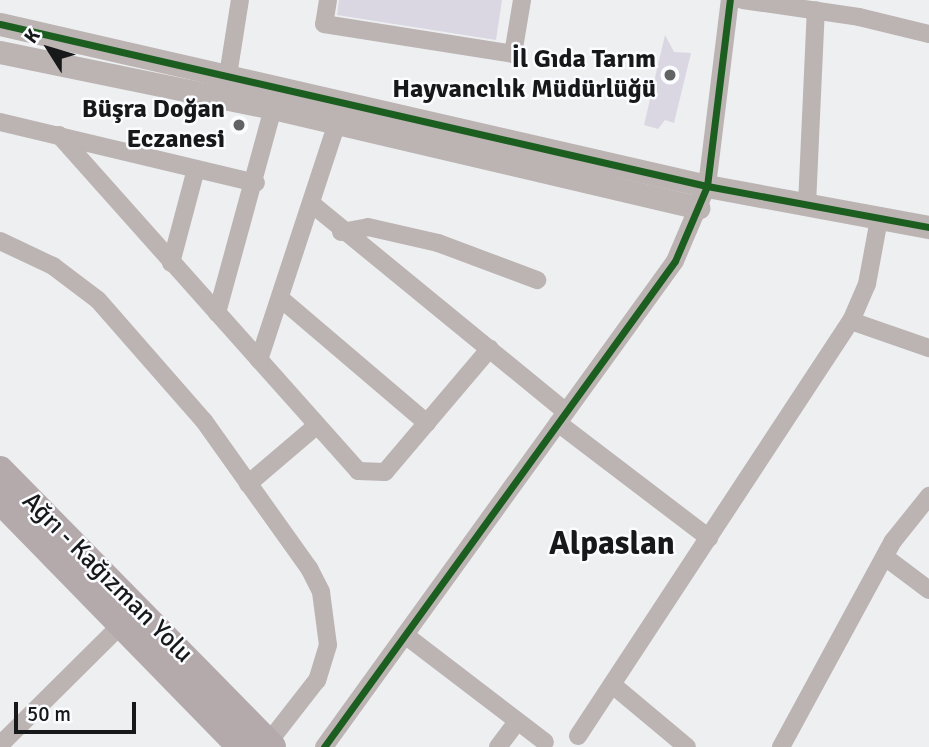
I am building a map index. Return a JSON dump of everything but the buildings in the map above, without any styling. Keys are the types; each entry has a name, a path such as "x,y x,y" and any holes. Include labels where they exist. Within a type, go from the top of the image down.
{"main road":[{"name":"Ağrı - Kağızman Yolu","path":"0,470 261,746"},
{"name":"Ağrı - Kağızman Yolu","path":"0,500 123,623 261,746"}],"street":[{"path":"328,0 324,24 513,54 522,0"},
{"path":"324,747 675,261 707,186 730,0"},
{"path":"744,0 817,10 929,34"},
{"path":"226,88 238,1"},
{"path":"807,205 817,10"},
{"path":"0,24 226,88"},
{"path":"0,52 275,98 698,208"},
{"path":"217,313 256,183 275,98"},
{"path":"340,114 929,227"},
{"path":"259,360 340,114"},
{"path":"0,122 256,183"},
{"path":"60,135 259,360 315,428 358,471 376,475 427,423 490,348"},
{"path":"171,263 196,169"},
{"path":"312,204 341,232 490,348 562,417 709,538"},
{"path":"578,736 614,686 851,321 867,285 879,219"},
{"path":"341,232 368,227 438,243 537,280"},
{"path":"0,241 53,266 98,300 161,368 309,568 327,617 328,645 317,680 261,746"},
{"path":"279,298 427,423"},
{"path":"851,321 929,348"},
{"path":"248,484 315,428"},
{"path":"781,747 904,523 929,496"},
{"path":"885,557 929,590"},
{"path":"0,745 123,623"},
{"path":"405,635 545,742"},
{"path":"614,686 687,747"},
{"path":"498,747 517,722"}],"cycle path":[{"path":"324,747 675,261 707,186 730,0"},
{"path":"0,24 707,186 929,227"}],"place":[{"name":"İl Gıda Tarım Hayvancılık Müdürlüğü","path":"670,75"},
{"name":"Büşra Doğan Eczanesi","path":"239,125"}],"district":[{"name":"Alpaslan","path":"612,544"}]}
